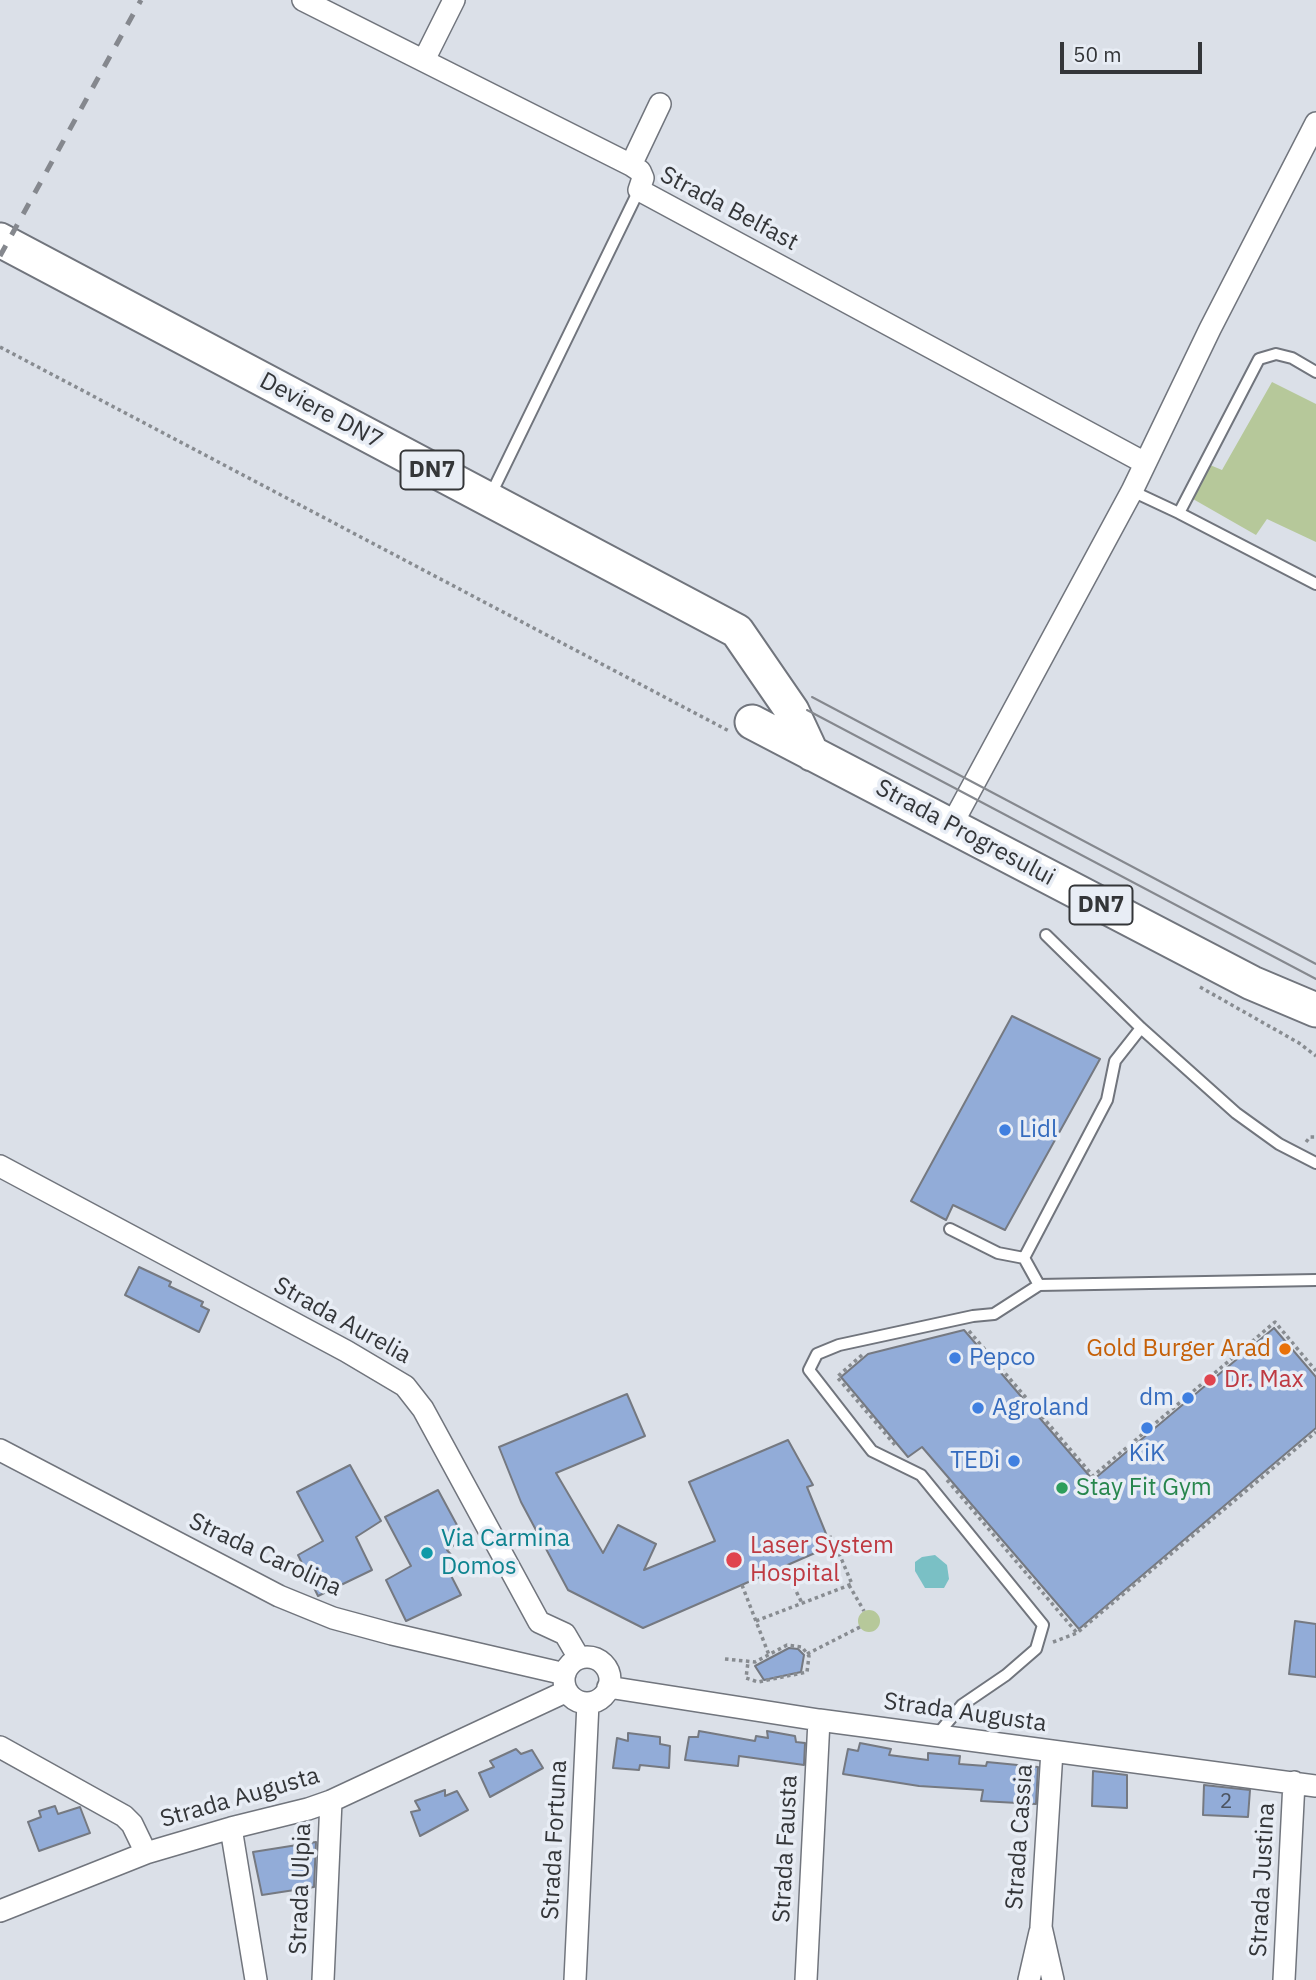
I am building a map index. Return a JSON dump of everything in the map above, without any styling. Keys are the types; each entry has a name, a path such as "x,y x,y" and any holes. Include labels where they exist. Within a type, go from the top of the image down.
{"main road":[{"name":"Deviere DN7","path":"0,240 737,631 792,711 812,754"},
{"name":"Strada Progresului","path":"742,727 812,754 1252,983 1316,1010"},
{"name":"Strada Progresului","path":"1252,983 1316,1036"}],"street":[{"name":"Strada Belfast","path":"303,0 631,165 640,171 643,178 639,190 1145,463"},
{"path":"424,60 454,0"},
{"path":"631,165 660,104"},
{"path":"951,826 1132,491 1210,329 1316,123"},
{"name":"Strada Aurelia","path":"0,1166 346,1351 405,1386 423,1409 539,1622 565,1633 579,1658"},
{"name":"Strada Carolina","path":"0,1450 279,1596 333,1618 566,1682"},
{"path":"579,1658 592,1658 603,1664 609,1674 608,1687 601,1698 588,1703 575,1700 566,1682 570,1665 579,1658"},
{"name":"Strada Augusta","path":"0,1911 146,1853 331,1801 566,1682"},
{"name":"Strada Augusta","path":"608,1687 819,1720 1316,1786"},
{"name":"Strada Fortuna","path":"575,1980 588,1703"},
{"name":"Strada Fausta","path":"806,1980 819,1720"},
{"path":"0,1747 124,1816 132,1824 146,1853"},
{"name":"Strada Cassia","path":"1029,1980 1041,1927 1052,1751"},
{"name":"Strada Justina","path":"1284,1980 1294,1782"},
{"name":"Strada Ulpia","path":"323,1980 331,1801"},
{"path":"231,1828 256,1980"},
{"name":"Strada Cassia","path":"1041,1927 1053,1980"}],"lane":[{"path":"495,486 639,190"},
{"path":"1179,513 1259,359 1276,354 1292,358 1316,372"},
{"path":"1132,491 1316,584"},
{"path":"1046,935 1141,1028 1236,1113 1279,1144 1310,1156 1316,1163"},
{"path":"1024,1258 1107,1100 1115,1061 1132,1036 1141,1028"},
{"path":"950,1229 998,1253 1024,1258"},
{"path":"1024,1258 1039,1285"},
{"path":"937,1736 962,1705 1006,1675 1036,1649 1043,1625 921,1475 872,1451 810,1370 817,1354 973,1316 994,1314 1039,1285 1316,1280"}],"path":[{"path":"0,347 742,727"},
{"path":"1198,986 1316,1056"},
{"path":"965,1327 1093,1476 1275,1322 1316,1371"},
{"path":"865,1352 837,1377 898,1449"},
{"path":"1036,1649 1077,1633 1316,1432"},
{"path":"939,1472 1077,1633"},
{"path":"756,1621 852,1584 832,1537 828,1538"},
{"path":"784,1567 802,1603"},
{"path":"742,1585 769,1655"},
{"path":"849,1585 864,1611"},
{"path":"807,1654 860,1627"},
{"path":"725,1659 755,1662 787,1645 802,1647 810,1656 807,1672 758,1682 747,1678 748,1662"}],"green space":[{"path":"1272,382 1316,404 1316,542 1267,519 1256,535 1193,499 1210,465 1222,470"},
{"path":"869,1610 877,1613 880,1621 877,1629 869,1632 861,1629 858,1621 861,1613"}],"water":[{"path":"935,1555 947,1565 949,1579 944,1588 925,1588 915,1571 915,1562 922,1557"}],"building":[{"name":"Lidl","path":"1012,1016 1100,1059 1005,1230 953,1205 946,1220 911,1201"},
{"path":"139,1267 171,1282 169,1286 203,1302 201,1306 209,1310 199,1332 125,1295"},
{"path":"1274,1328 1316,1377 1316,1428 1079,1629 922,1447 908,1457 841,1377 868,1354 964,1330 1093,1480"},
{"path":"627,1394 645,1436 556,1473 603,1553 618,1525 656,1544 644,1570 715,1541 689,1482 788,1440 813,1485 807,1487 831,1546 643,1628 568,1590 521,1502 499,1447"},
{"name":"Via Carmina Domos","path":"350,1465 381,1521 356,1537 372,1570 318,1596 298,1555 323,1541 297,1492"},
{"name":"Via Carmina Domos","path":"438,1490 464,1538 447,1550 453,1557 444,1562 461,1595 406,1621 386,1580 411,1566 385,1517"},
{"path":"1295,1621 1316,1624 1316,1677 1289,1674"},
{"path":"789,1648 798,1649 804,1655 801,1672 764,1680 755,1666"},
{"path":"699,1731 755,1741 756,1736 768,1738 767,1731 795,1736 796,1742 805,1743 804,1765 739,1756 738,1766 685,1760 689,1737 698,1737"},
{"path":"628,1733 660,1737 660,1744 670,1746 669,1768 640,1765 639,1770 613,1768 617,1738 628,1741"},
{"path":"860,1743 891,1749 889,1755 928,1760 928,1753 960,1756 959,1764 986,1766 987,1762 1038,1767 1036,1804 981,1801 983,1790 919,1786 843,1774 848,1749 858,1751"},
{"path":"516,1749 521,1754 532,1750 543,1768 490,1797 479,1773 494,1767 490,1761"},
{"path":"1093,1771 1127,1775 1127,1808 1092,1806"},
{"path":"1204,1785 1250,1790 1248,1817 1203,1815"},
{"path":"445,1790 445,1796 457,1791 468,1810 420,1836 411,1812 420,1810 415,1801"},
{"path":"55,1806 58,1814 80,1807 90,1833 39,1851 28,1822 41,1817 39,1811"},
{"path":"316,1842 314,1887 262,1895 253,1852"}],"tram line":[{"path":"812,697 1316,964"},
{"path":"807,710 1316,979"}],"railway":[{"path":"0,256 141,0"}],"place":[{"name":"Lidl","path":"1005,1130"},
{"name":"Gold Burger Arad","path":"1285,1349"},
{"name":"Pepco","path":"955,1358"},
{"name":"Dr. Max","path":"1210,1380"},
{"name":"dm","path":"1188,1398"},
{"name":"Agroland","path":"978,1408"},
{"name":"KiK","path":"1147,1428"},
{"name":"TEDi","path":"1014,1461"},
{"name":"Stay Fit Gym","path":"1062,1488"},
{"name":"Via Carmina Domos","path":"427,1553"},
{"name":"Laser System Hospital","path":"734,1560"}]}
